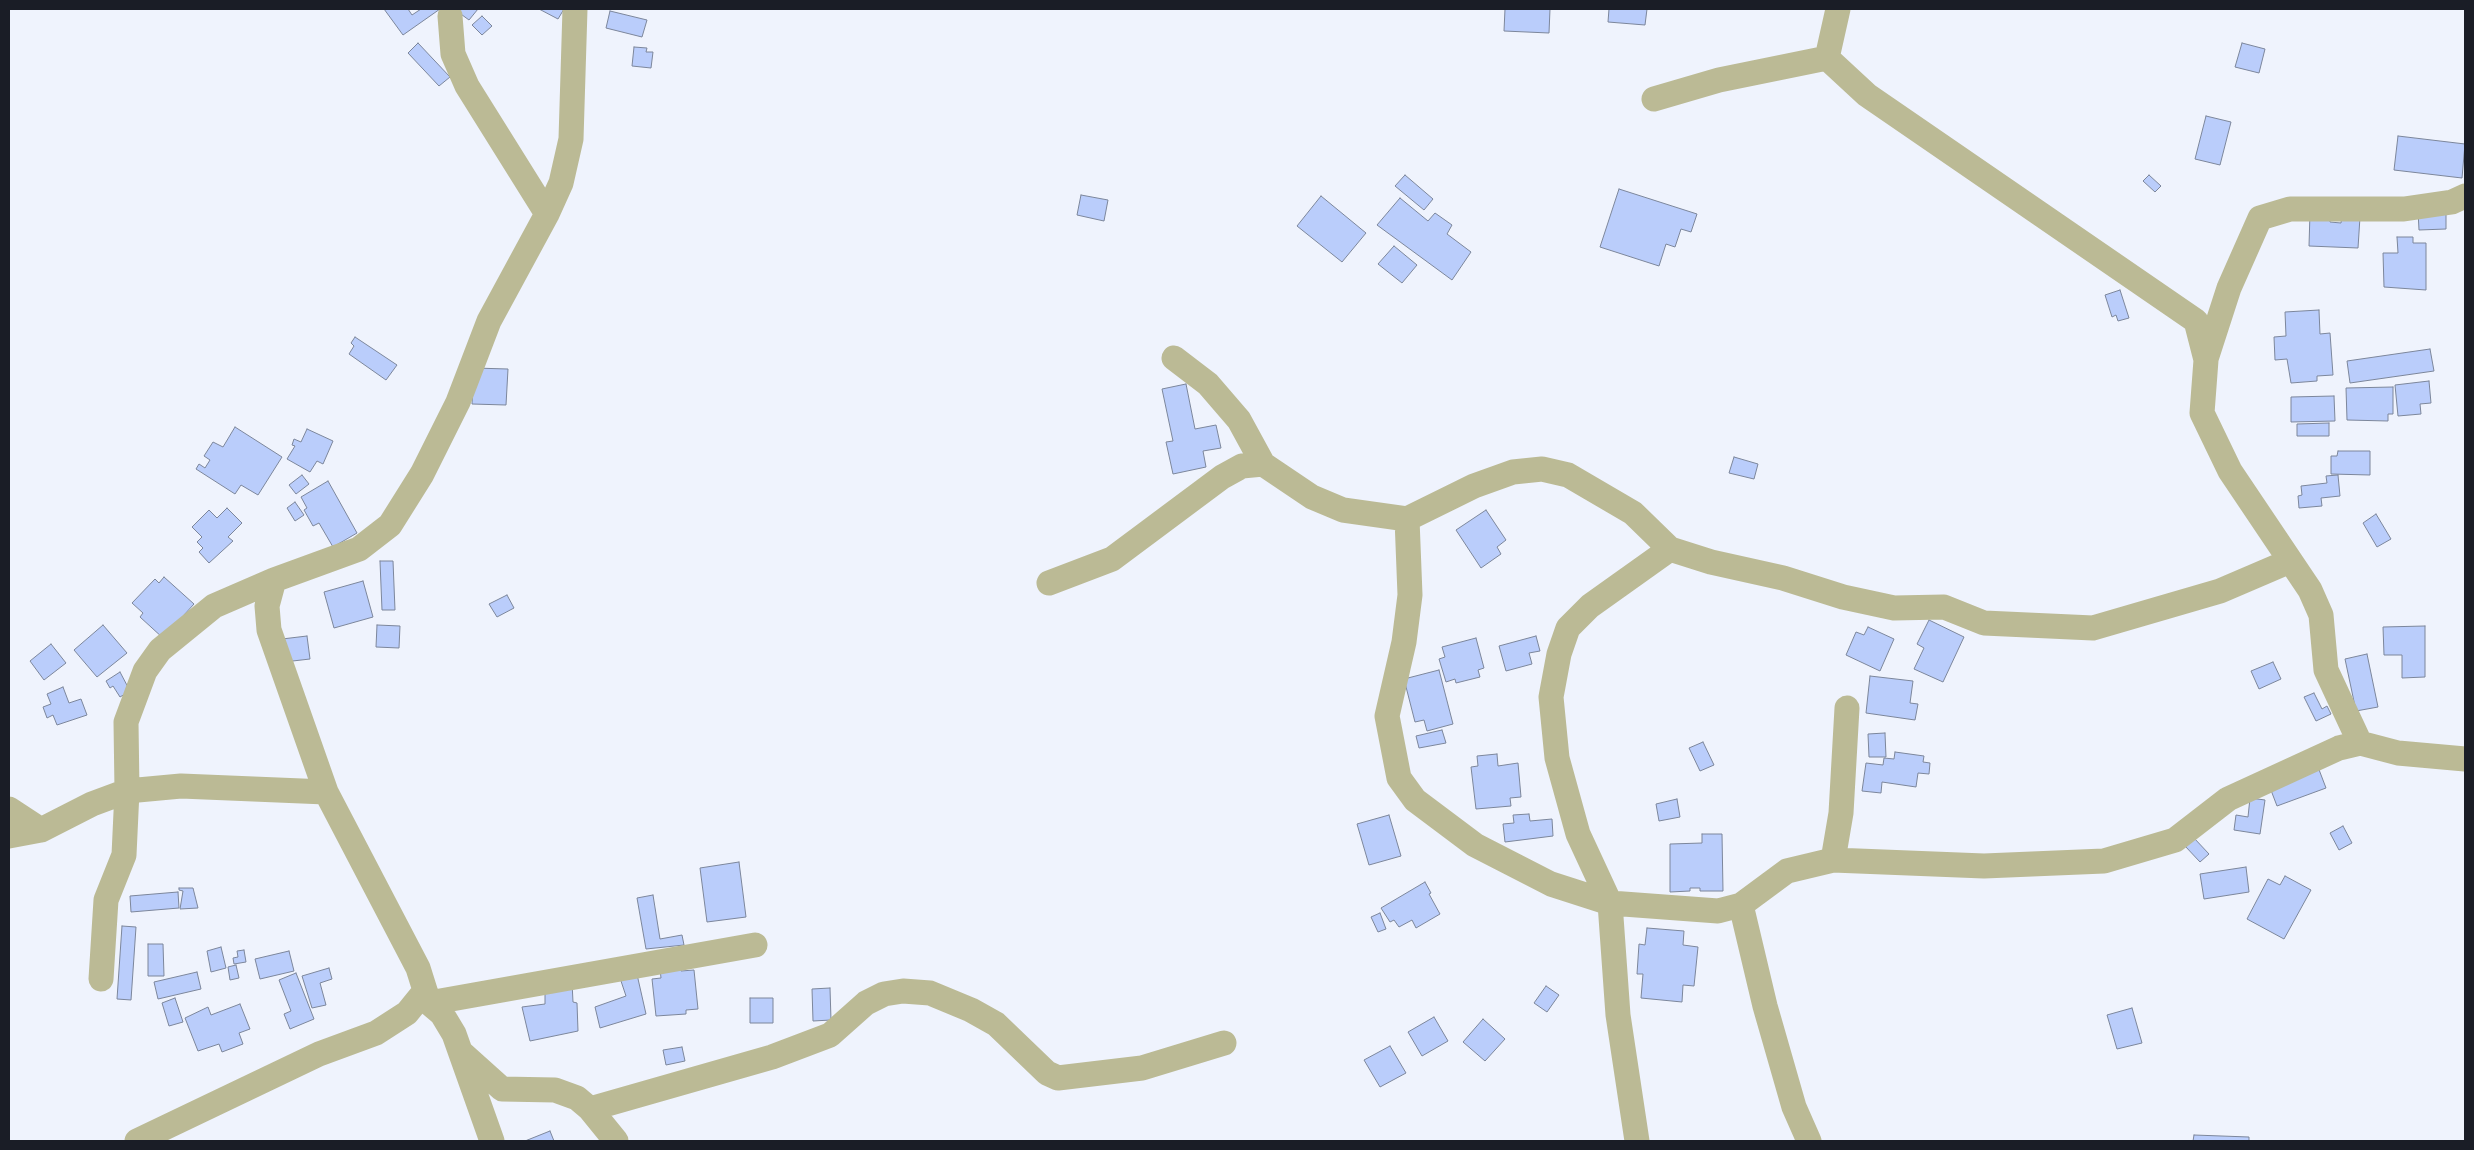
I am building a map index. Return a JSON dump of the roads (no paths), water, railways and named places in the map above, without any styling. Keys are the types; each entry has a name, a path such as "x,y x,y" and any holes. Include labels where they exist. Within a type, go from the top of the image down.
{"street":[{"path":"101,979 106,900 124,855 127,792 126,722 145,671 160,650 214,606 274,580 359,549 390,525 422,474 458,402 489,321 548,214 560,183 571,139 575,9"},
{"path":"1827,58 1838,9"},
{"path":"450,16 454,54 467,86 548,214"},
{"path":"1654,99 1718,80 1827,58"},
{"path":"1827,58 1867,95 2196,321 2206,360"},
{"path":"2360,743 2326,670 2321,615 2310,590 2230,470 2202,413 2206,360 2229,288 2260,218 2290,210 2404,210 2452,202 2465,196"},
{"path":"1174,358 1208,384 1239,420 1264,464 1312,497 1343,510 1407,519 1474,486 1513,472 1542,469 1568,475 1632,513 1670,549 1711,562 1783,578 1843,597 1894,608 1944,607 1984,623 2093,628 2220,591 2290,561"},
{"path":"1049,583 1112,559 1222,477 1242,466 1264,464"},
{"path":"1407,519 1410,595 1404,642 1387,716 1399,778 1415,800 1475,845 1551,884 1610,903 1718,911 1741,906 1787,871 1832,860 1984,866 2104,861 2175,840 2228,799 2339,748 2360,743 2398,753 2465,759"},
{"path":"1637,1141 1617,1006 1610,903 1578,834 1557,758 1551,697 1559,654 1568,628 1590,606 1670,549"},
{"path":"274,580 267,606 269,630 326,792 418,968 426,997 442,1014 454,1034 492,1141"},
{"path":"1832,860 1842,813 1847,708"},
{"path":"9,836 41,830 92,804 127,792 181,786 326,792"},
{"path":"9,809 41,830"},
{"path":"1741,906 1767,1016 1794,1107 1809,1141"},
{"path":"137,1141 318,1054 376,1033 426,997 755,945"},
{"path":"590,1109 772,1057 830,1035 866,1003 884,994 903,991 930,993 971,1010 996,1024 1047,1073 1058,1078 1142,1068 1224,1042"},
{"path":"460,1052 502,1089 555,1090 577,1098 590,1109 616,1141"}]}
